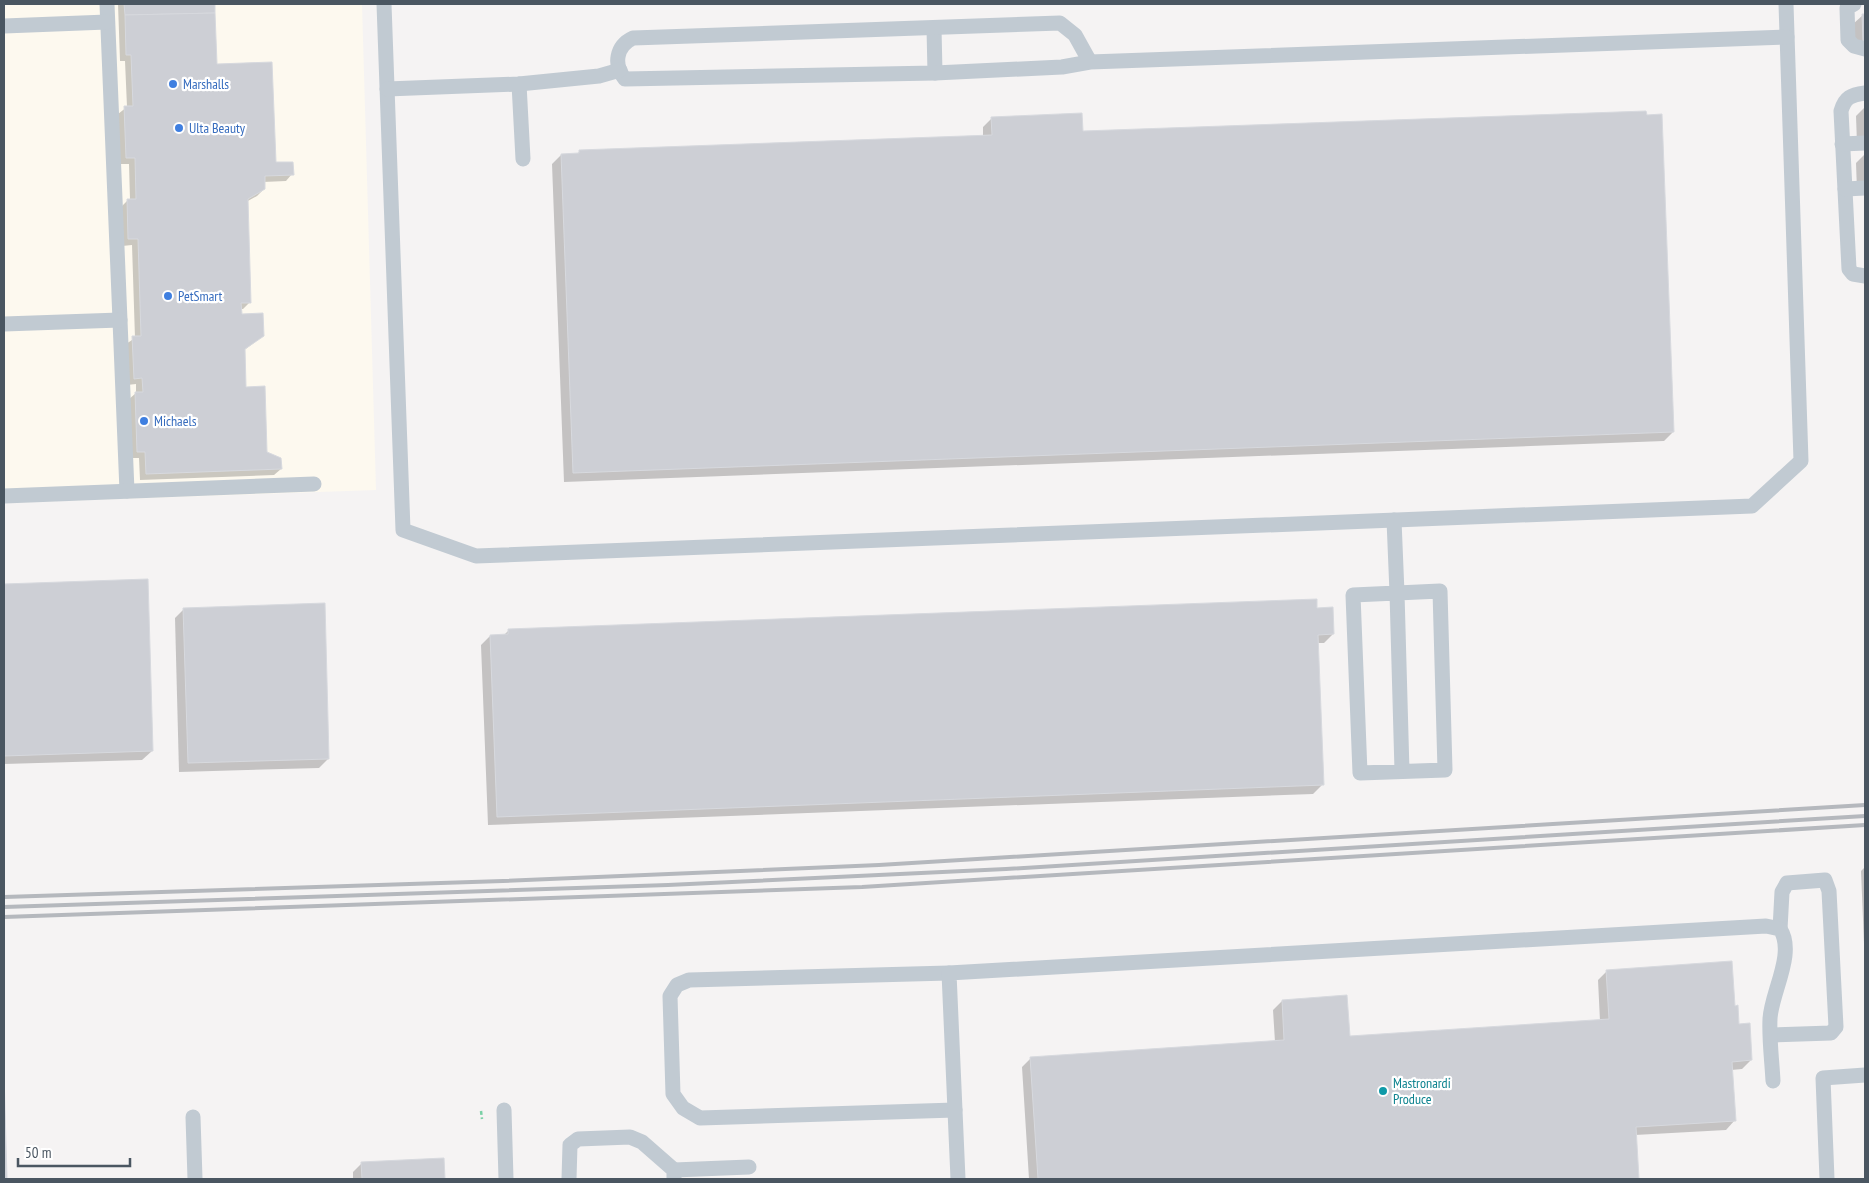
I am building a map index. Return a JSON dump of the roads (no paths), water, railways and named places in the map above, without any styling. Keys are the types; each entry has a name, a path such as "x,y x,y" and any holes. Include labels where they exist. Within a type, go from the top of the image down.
{"street":[{"path":"106,4 127,491"},
{"path":"384,4 403,530 476,556 1752,506 1801,461 1786,4"},
{"path":"1854,4 1847,8 1848,40 1854,46 1865,49"},
{"path":"4,26 107,22"},
{"path":"1090,62 1075,35 1060,23 633,38 624,43 618,55 620,70 625,79 935,74 1062,67 1090,62 1787,37"},
{"path":"934,28 935,74"},
{"path":"387,89 519,84 599,76 620,70"},
{"path":"519,84 523,159"},
{"path":"1865,93 1852,94 1844,101 1841,111 1849,269 1853,274 1865,276"},
{"path":"1842,144 1865,143"},
{"path":"1845,189 1865,188"},
{"path":"4,324 120,320"},
{"path":"4,496 314,484"},
{"path":"1394,520 1402,771"},
{"path":"1440,591 1446,770 1360,773 1353,595 1397,593 1440,591"},
{"path":"1771,1035 1831,1033 1836,1027 1829,891 1825,880 1787,883 1782,892 1780,929 1784,936 1785,948 1770,1018 1773,1081"},
{"path":"955,1110 700,1118 683,1108 673,1094 670,996 677,985 689,980 949,973 1766,926 1780,929"},
{"path":"949,973 958,1179"},
{"path":"1827,1179 1823,1078 1865,1075"},
{"path":"504,1110 506,1179"},
{"path":"193,1117 195,1179"},
{"path":"569,1179 570,1145 578,1139 630,1138 642,1142 674,1175 749,1167"}],"railway":[{"path":"4,897 503,881 879,865 1865,805"},
{"path":"4,907 668,885 1006,869 1865,816"},
{"path":"4,917 862,887 1865,825"}],"place":[{"name":"Marshalls","path":"173,84"},
{"name":"Ulta Beauty","path":"179,128"},
{"name":"PetSmart","path":"168,296"},
{"name":"Michaels","path":"144,421"},
{"name":"Mastronardi Produce","path":"1383,1091"}]}
